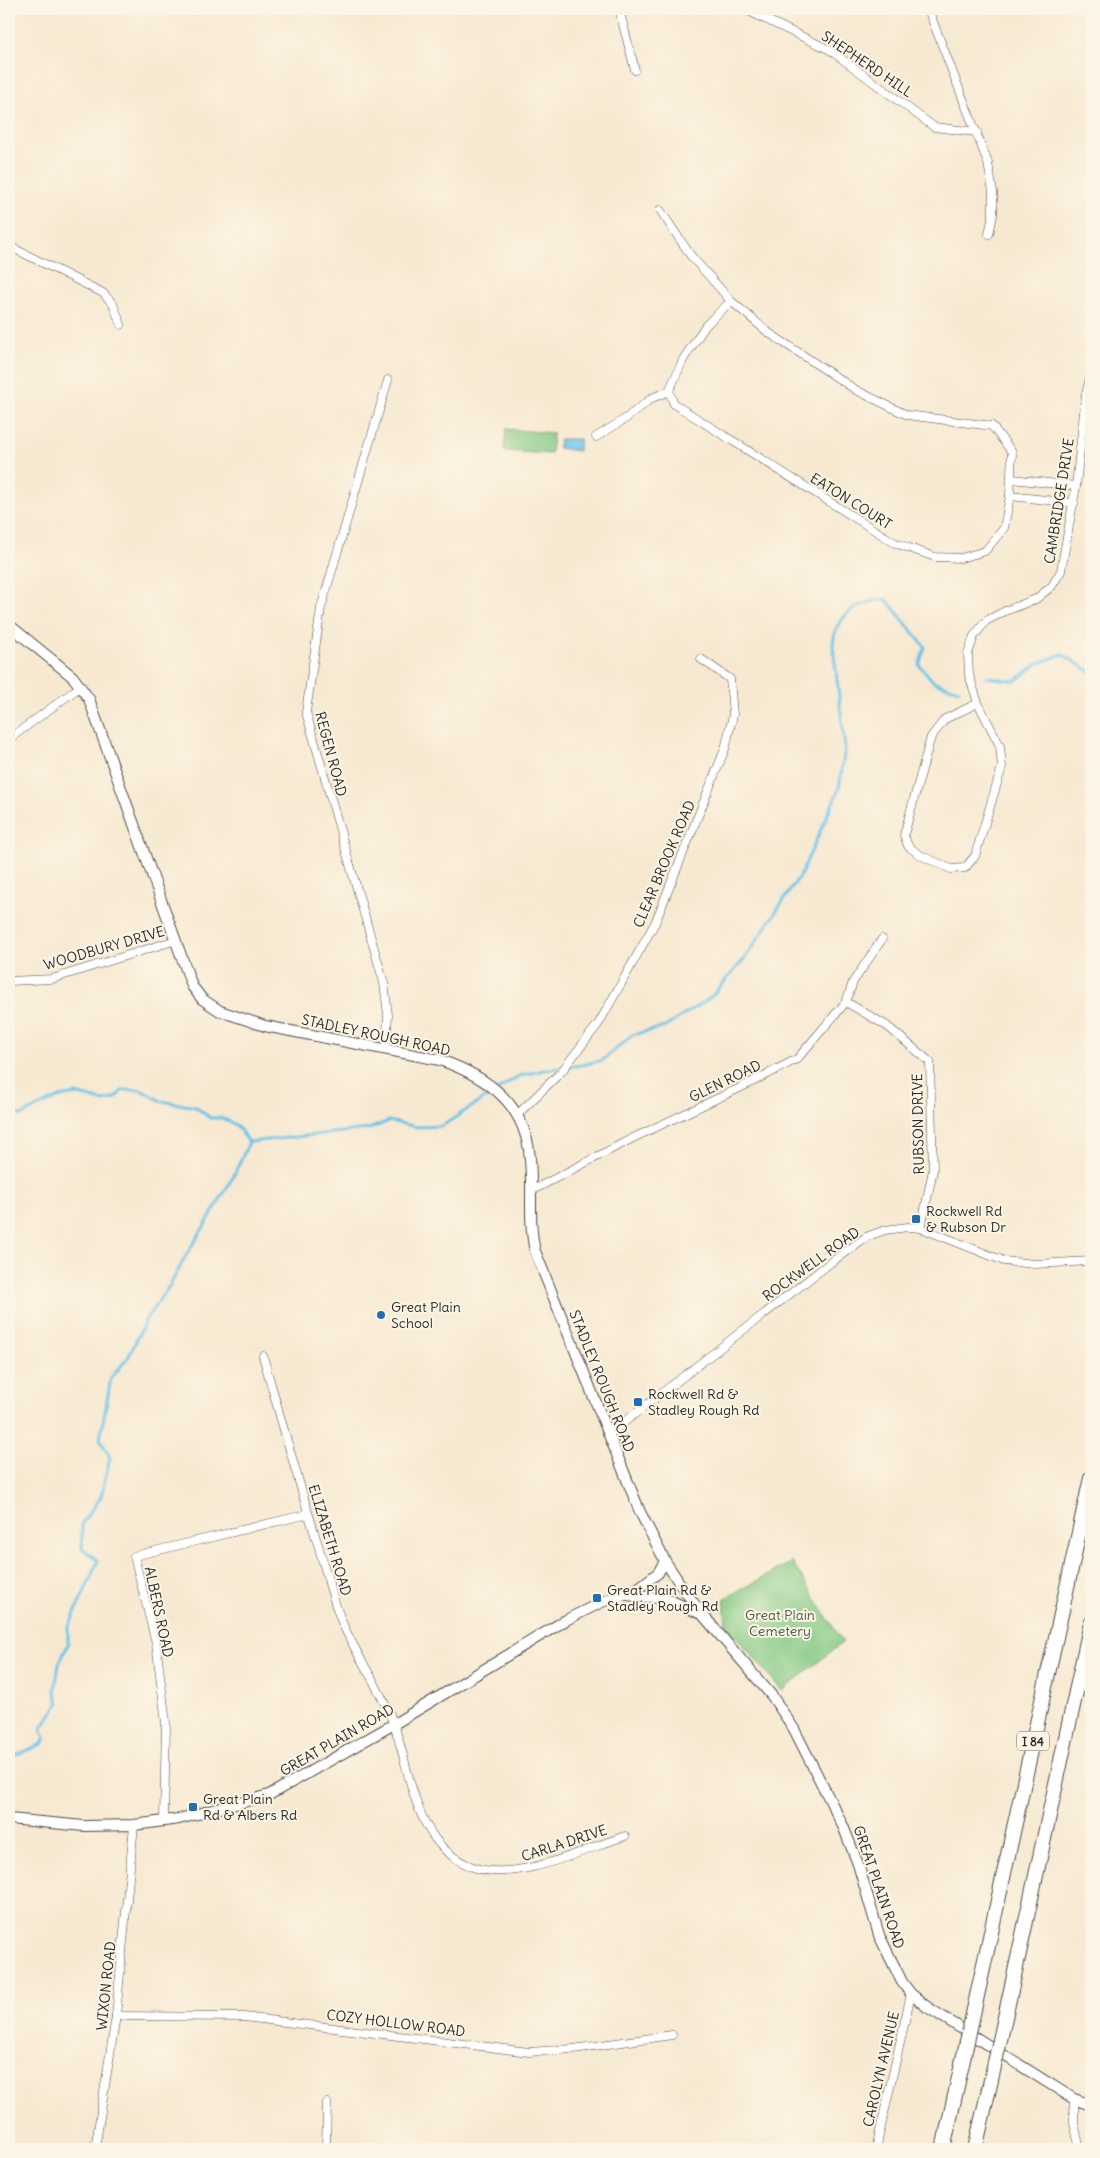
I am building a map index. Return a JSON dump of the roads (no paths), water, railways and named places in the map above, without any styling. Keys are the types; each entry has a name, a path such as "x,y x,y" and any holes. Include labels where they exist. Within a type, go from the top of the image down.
{"highway":[{"name":"I 84","path":"943,2149 1091,1478"},
{"name":"I 84","path":"975,2149 1091,1623"}],"main road":[{"name":"STADLEY ROUGH ROAD","path":"9,625 61,666 81,686 89,699 192,986 202,999 220,1010 265,1026 440,1060 467,1070 492,1085 502,1094 517,1115 529,1145 531,1227 535,1251 640,1512 665,1561"},
{"name":"GREAT PLAIN ROAD","path":"9,1819 84,1826 134,1825 164,1821 269,1795 394,1724 566,1620 602,1602 637,1589 658,1573 665,1561 702,1614 772,1696 794,1730 843,1826 858,1864 890,1961 911,1994 943,2018 1074,2099 1091,2105"},
{"name":"GREAT PLAIN ROAD","path":"623,1595 667,1599 702,1614"}],"street":[{"path":"620,9 635,70"},
{"name":"SHEPHERD HILL","path":"744,9 830,50 934,127 977,132"},
{"path":"928,9 988,163 993,192 989,234"},
{"name":"EATON COURT","path":"660,210 691,256 731,300 769,333 848,385 907,416 992,426 1012,452 1012,479 1004,528 984,551 960,558 935,557 895,544 674,404 669,391"},
{"path":"9,246 103,293 113,304 121,325"},
{"path":"596,437 626,420 652,398 669,391 684,358 706,325 731,300"},
{"name":"CAMBRIDGE DRIVE","path":"978,703 945,719 931,737 904,835 908,846 920,855 951,869 965,868 975,856 1002,766 1000,746 978,703 969,675 968,654 974,636 986,622 1005,611 1036,599 1052,586 1061,571 1074,503 1086,394 1091,375"},
{"name":"REGEN ROAD","path":"386,1049 388,1015 384,983 306,712 320,608 388,380"},
{"path":"1012,479 1076,486"},
{"path":"1010,496 1074,503"},
{"name":"CLEAR BROOK ROAD","path":"517,1115 561,1072 599,1023 655,923 725,749 733,715 730,679 701,660"},
{"path":"9,739 81,686"},
{"name":"GLEN ROAD","path":"530,1191 633,1138 746,1086 797,1059 846,1002 852,982 882,939"},
{"name":"WOODBURY DRIVE","path":"9,981 52,979 176,940"},
{"name":"RUBSON DRIVE","path":"846,1002 887,1026 930,1062 934,1170 921,1228"},
{"name":"ROCKWELL ROAD","path":"608,1434 830,1263 866,1237 885,1230 898,1227 921,1228 1004,1261 1035,1264 1091,1261"},
{"name":"ELIZABETH ROAD","path":"262,1356 341,1620 394,1724"},
{"name":"ALBERS ROAD","path":"164,1821 166,1723 156,1643 134,1556 308,1514"},
{"name":"CARLA DRIVE","path":"394,1724 425,1823 442,1848 456,1860 488,1872 523,1870 625,1836"},
{"name":"WIXON ROAD","path":"95,2149 116,2016 134,1825"},
{"name":"CAROLYN AVENUE","path":"876,2149 911,1994"},
{"name":"COZY HOLLOW ROAD","path":"116,2016 244,2017 530,2052 573,2049 672,2036"},
{"path":"1074,2099 1074,2123 1080,2149"},
{"path":"326,2149 327,2103"}],"water":[{"path":"560,439 580,439 578,451 558,448"}],"waterway":[{"path":"9,1758 42,1744 45,1738 41,1729 59,1703 55,1690 59,1664 68,1644 68,1629 98,1561 82,1548 82,1523 101,1497 110,1457 100,1439 111,1378 129,1356 146,1319 170,1285 210,1217 233,1177 249,1142 369,1129 389,1121 417,1127 442,1126 519,1076 603,1060 632,1035 665,1027 710,998 745,958 801,874 839,789 845,748 833,645 838,625 843,618 857,607 866,603 886,599 925,647 919,665 934,682 959,690"},
{"path":"986,677 1015,681 1037,664 1062,654 1091,672"},
{"path":"9,1114 23,1115 60,1097 76,1094 102,1101 114,1099 123,1090 141,1090 161,1101 196,1107 210,1118 222,1118 236,1125 249,1142"}],"place":[{"name":"Rockwell Rd & Rubson Dr","path":"916,1219"},
{"name":"Great Plain School","path":"381,1315"},
{"name":"Rockwell Rd & Stadley Rough Rd","path":"638,1402"},
{"name":"Great Plain Rd & Stadley Rough Rd","path":"597,1598"},
{"name":"Great Plain Rd & Albers Rd","path":"193,1807"}],"park label":[{"name":"Great Plain Cemetery","path":"780,1624"}]}
